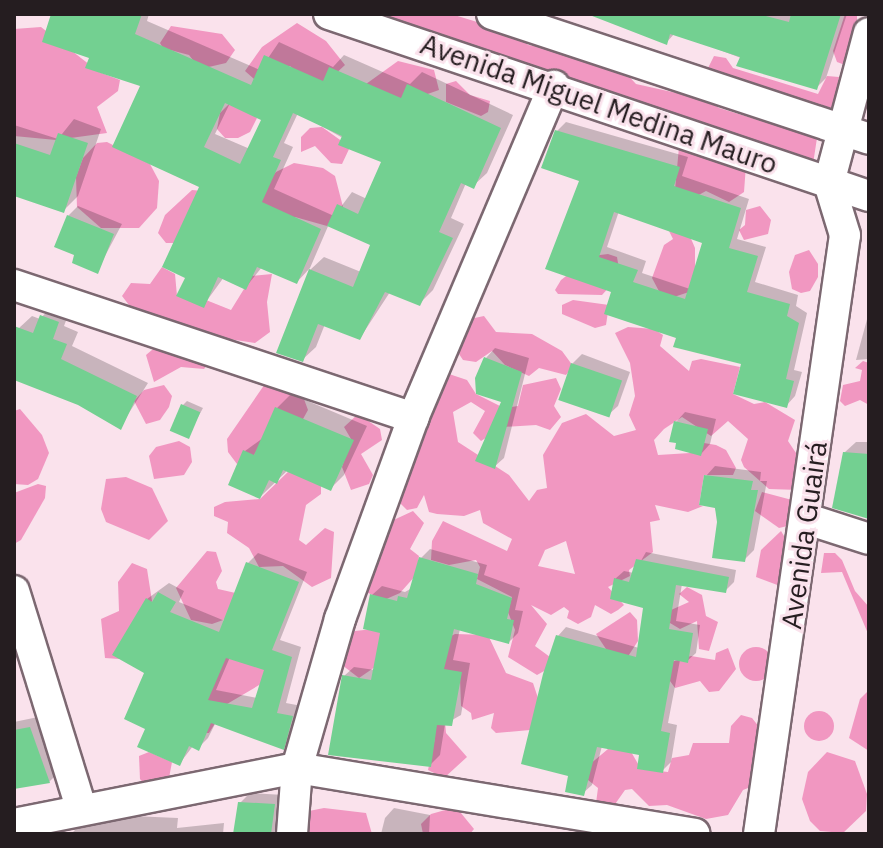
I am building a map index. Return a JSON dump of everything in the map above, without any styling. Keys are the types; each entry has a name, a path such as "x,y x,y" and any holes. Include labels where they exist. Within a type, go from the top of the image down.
{"street":[{"name":"Avenida Miguel Medina Mauro","path":"329,14 554,86 869,196"},
{"name":"Avenida Miguel Medina Mauro","path":"492,14 856,136"},
{"path":"829,183 856,136 869,33"},
{"path":"292,834 297,768 340,619 413,418 554,86"},
{"name":"Avenida Guairá","path":"759,834 807,519 845,235 829,183"},
{"name":"Avenida Guairá","path":"845,235 869,203"},
{"path":"14,285 413,418"},
{"path":"807,519 869,539"},
{"path":"14,591 82,810"},
{"path":"14,824 297,768 695,834"}],"shaded area":[{"path":"368,14 451,14 520,35 528,45 612,58 636,84 708,100 719,108 817,138 813,164 396,55"},
{"path":"845,14 857,14 857,50 845,65 837,62 833,51"},
{"path":"297,23 326,41 345,65 318,90 290,66 271,68 254,79 245,71 262,47"},
{"path":"171,26 222,34 235,50 226,63 200,69 189,55 163,48 160,43"},
{"path":"41,27 99,72 120,80 118,91 97,107 107,133 56,140 14,136 14,29"},
{"path":"714,56 726,58 733,68 818,94 827,76 839,77 834,113 707,70"},
{"path":"398,61 434,70 439,90 402,103 366,84"},
{"path":"456,81 470,95 490,101 488,112 481,116 446,102 446,84"},
{"path":"232,101 257,118 250,132 238,138 225,138 217,129 220,113"},
{"path":"322,127 350,147 342,164 331,163 315,146 301,152 301,137 310,128"},
{"path":"107,142 150,164 159,181 157,208 139,228 101,228 77,207 76,177 83,158 97,143"},
{"path":"679,147 746,165 744,192 729,202 706,191 695,197 675,190"},
{"path":"294,163 323,168 335,176 343,207 327,226 295,217 180,243 166,243 158,233 165,215 192,190 257,196 276,172"},
{"path":"760,206 771,220 768,234 744,240 739,230 745,225 746,210"},
{"path":"669,231 689,234 695,248 695,279 689,292 674,297 661,295 652,278 664,245 673,239"},
{"path":"809,250 818,264 818,277 810,291 801,293 792,289 789,272 795,255"},
{"path":"608,254 617,257 620,275 602,295 558,294 555,290 561,280 592,256"},
{"path":"162,267 175,274 177,296 196,296 231,310 252,276 272,274 267,302 270,332 255,343 229,339 204,369 181,367 154,382 146,355 159,344 122,296 131,283 150,284"},
{"path":"573,300 609,305 606,325 595,328 562,314 562,305"},
{"path":"484,316 496,332 532,334 562,351 573,366 566,375 539,368 529,376 505,365 492,351 476,362 463,360 457,351 465,320"},
{"path":"628,327 654,329 663,335 660,346 689,371 692,361 701,359 740,367 733,394 754,404 765,402 795,420 788,441 798,456 799,490 769,489 744,467 741,460 748,439 728,421 711,436 682,417 664,429 654,440 658,455 690,453 704,443 716,445 726,450 736,468 733,475 704,475 699,505 703,506 688,512 655,505 660,520 650,522 653,552 629,570 630,576 608,587 624,605 618,610 611,614 595,605 591,617 578,624 567,618 569,611 564,607 551,615 531,605 547,624 535,646 550,657 546,670 537,675 508,657 515,630 508,612 512,597 477,579 480,567 476,560 449,565 431,560 432,541 443,521 507,551 512,539 483,523 480,510 464,516 429,512 424,495 417,508 407,510 400,503 400,488 409,478 408,471 388,459 390,429 417,364 426,357 448,366 449,374 467,380 476,394 504,408 518,406 523,385 556,378 561,389 554,406 561,417 550,430 536,425 503,427 481,441 473,433 485,411 471,402 453,412 458,442 509,475 529,501 537,490 547,488 543,455 562,423 586,414 614,436 636,430 629,415 635,396 630,363 615,333","holes":["566,541 575,574 538,566 545,550"]},
{"path":"863,361 869,363 869,405 860,400 845,406 840,401 843,385 860,381 862,370 855,368"},
{"path":"297,380 308,410 303,419 272,424 254,455 237,464 228,452 227,439 267,381"},
{"path":"164,385 172,396 169,407 160,420 146,424 134,401 144,390"},
{"path":"20,409 42,435 49,453 38,479 28,485 14,484 14,411"},
{"path":"358,414 380,429 382,440 361,454 373,475 369,484 351,490 342,467 351,439 344,427"},
{"path":"179,441 190,447 192,462 184,475 154,479 149,456 156,447"},
{"path":"292,468 321,475 321,494 306,505 299,540 306,545 325,528 334,532 331,578 312,587 283,566 259,567 249,548 227,533 228,522 214,516 214,507 225,502 260,499"},
{"path":"126,477 152,488 168,521 149,540 106,522 101,509 106,479"},
{"path":"38,484 46,486 45,498 21,540 14,544 14,493"},
{"path":"762,492 792,500 796,524 779,528 755,511"},
{"path":"413,511 424,523 410,549 419,556 416,575 400,593 384,600 357,588 385,524"},
{"path":"781,531 787,541 780,586 756,577 761,550"},
{"path":"207,551 216,552 222,571 216,582 218,589 240,594 226,619 212,624 191,620 176,588"},
{"path":"824,553 835,553 842,560 855,591 869,607 869,636 842,572 821,573"},
{"path":"132,563 147,569 152,601 119,659 105,658 101,619 119,611 118,582"},
{"path":"687,587 702,595 706,616 718,622 709,651 699,649 697,621 680,629 670,623 671,610 689,602 679,594"},
{"path":"630,612 637,620 638,641 625,661 606,649 596,634"},
{"path":"373,629 395,636 375,667 359,678 342,665 343,641 355,631"},
{"path":"455,634 488,635 506,673 533,683 539,701 530,730 496,733 491,728 494,713 472,720 471,713 461,706 460,678 437,673 443,640"},
{"path":"756,647 768,652 773,664 768,676 756,681 744,676 739,664 744,652"},
{"path":"728,648 736,669 719,691 709,692 700,681 675,688 670,681 668,663 691,656 715,660 716,653"},
{"path":"230,651 270,663 266,681 227,704 209,733 204,733 206,685"},
{"path":"869,690 869,751 849,738 860,699"},
{"path":"819,711 830,715 834,726 830,737 819,741 808,737 804,726 808,715"},
{"path":"741,715 752,718 763,732 753,786 743,790 728,815 706,819 667,805 649,806 632,789 625,790 613,807 596,803 598,788 588,780 589,765 608,749 630,750 641,769 668,772 672,758 689,755 693,743 729,743 731,726"},
{"path":"445,721 446,733 467,757 444,778 428,770 435,738 398,722"},
{"path":"149,752 172,762 167,789 149,790 140,779 139,756"},
{"path":"827,752 855,761 867,794 866,811 843,833 820,831 810,821 802,799 808,772"},
{"path":"456,807 474,829 470,834 423,834 421,824 431,814"},
{"path":"324,808 366,813 372,834 298,834 304,812"}],"building":[{"path":"51,14 142,14 135,34 251,85 264,55 323,81 329,67 401,98 407,84 501,128 474,189 461,183 439,232 453,238 420,306 385,292 360,340 318,324 303,362 276,353 309,269 353,287 370,245 327,226 337,204 358,214 381,162 338,145 342,136 293,113 273,157 281,160 262,202 321,229 297,284 257,267 246,290 218,277 204,308 176,296 185,278 162,267 199,187 112,147 140,86 85,68 89,58 42,42","holes":["225,103 261,120 240,164 204,147"]},
{"path":"587,14 758,14 789,22 791,14 841,14 817,90 736,66 740,57 670,34 667,45"},
{"path":"555,130 680,167 674,186 741,208 729,248 758,256 747,292 790,304 787,316 799,323 786,379 794,381 787,408 733,394 741,364 673,347 676,338 604,314 611,292 545,269 579,181 541,168","holes":["614,212 702,243 685,299 633,282 638,270 599,257"]},
{"path":"58,133 88,143 64,213 14,196 14,143 50,155"},
{"path":"67,215 114,234 98,274 72,263 74,255 54,247"},
{"path":"40,315 59,322 53,339 67,344 61,359 137,396 121,430 78,405 14,380 14,326 33,333"},
{"path":"484,357 522,372 495,469 475,461 501,402 476,394 475,378"},
{"path":"571,363 622,381 609,417 558,400"},
{"path":"181,404 200,412 189,439 170,431"},
{"path":"275,407 354,440 331,491 283,470 277,484 269,480 260,499 228,485 243,450 254,455"},
{"path":"674,421 708,429 701,456 675,449 676,443 669,442"},
{"path":"843,452 869,454 869,519 832,508"},
{"path":"704,475 753,481 751,490 758,490 745,562 712,558 717,522 715,508 699,505"},
{"path":"419,557 478,574 476,584 512,598 507,619 514,620 509,644 454,629 444,669 462,672 452,726 437,725 431,767 328,755 342,675 371,680 380,633 363,629 370,594 397,601 398,596 407,598"},
{"path":"636,559 729,577 726,593 676,585 669,629 693,633 688,663 674,660 661,731 670,733 663,773 637,769 639,755 597,747 584,796 565,792 568,776 521,764 543,674 556,635 636,657 643,608 610,599 614,578 629,582"},
{"path":"246,562 299,582 272,650 292,657 277,713 293,716 284,750 211,723 199,751 189,746 180,766 137,747 145,729 124,719 144,673 112,655 146,598 152,602 158,592 176,602 170,612 219,632","holes":["226,658 264,670 252,708 208,700"]},
{"path":"30,727 50,783 14,789 14,730"},
{"path":"238,802 275,804 271,834 233,834"}]}
